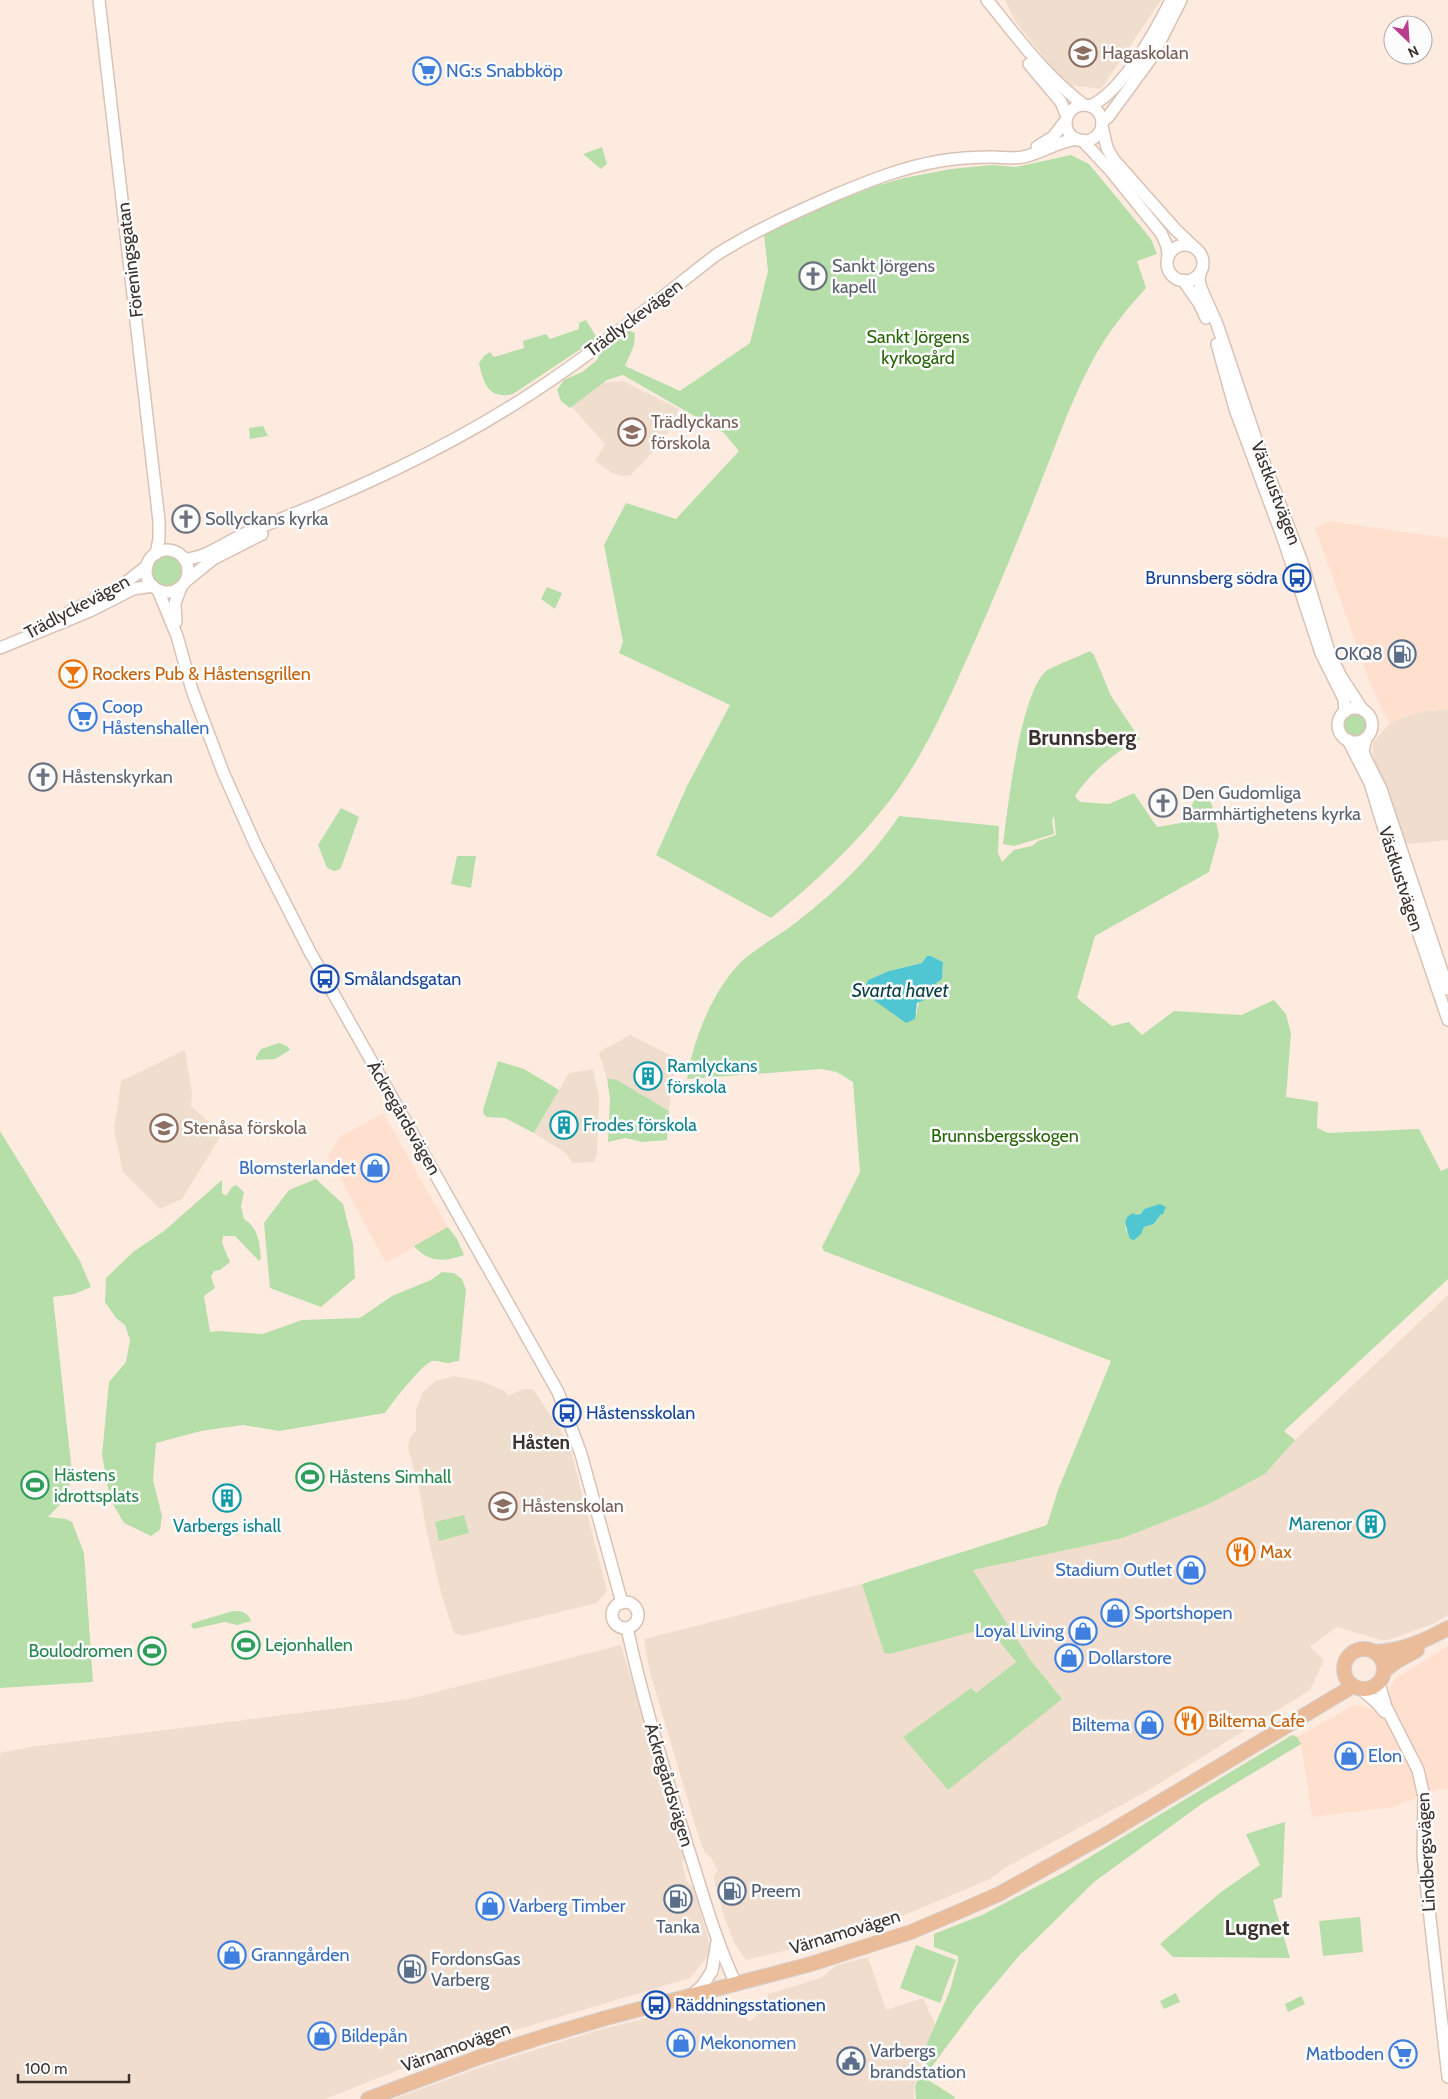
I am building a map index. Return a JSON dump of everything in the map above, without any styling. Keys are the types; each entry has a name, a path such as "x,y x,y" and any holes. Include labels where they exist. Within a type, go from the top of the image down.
{"main road":[{"path":"1448,1628 1394,1650 1375,1652 1364,1649 1355,1651 1346,1660 1344,1670 1346,1678 1357,1688 1371,1688 1411,1652 1448,1634"},
{"path":"1375,1652 1383,1662 1382,1677"},
{"name":"Värnamovägen","path":"1298,1719 1326,1695 1344,1670"},
{"name":"Värnamovägen","path":"368,2099 546,2036 606,2018 812,1964 919,1929 999,1894 1105,1835 1298,1719 1357,1688"}],"street":[{"name":"Föreningsgatan","path":"99,0 132,273 158,521 159,539 156,554"},
{"path":"987,0 1042,69 1063,89 1098,112 1107,148 1114,160 1202,257 1203,262 1200,273 1190,280 1183,280 1176,278 1169,272 1165,242 1156,228 1105,164 1068,131 1061,102 1025,59 987,0"},
{"path":"1066,118 1074,108 1106,97 1147,43 1171,0"},
{"path":"1079,140 1093,138 1099,133 1102,124 1152,57 1181,0"},
{"name":"Trädlyckevägen","path":"995,157 1029,150 1042,145 1053,136 1066,118"},
{"name":"Trädlyckevägen","path":"181,556 200,557 231,540 287,518 425,455 502,412 576,362 716,255 744,238 798,211 886,174 940,161 1021,157 1041,152 1064,141 1079,140"},
{"path":"1168,255 1180,246 1185,245 1195,248"},
{"name":"Västkustvägen","path":"1200,273 1201,288 1227,350 1263,460 1302,562 1328,649 1340,675 1362,709"},
{"name":"Västkustvägen","path":"1183,280 1199,303 1219,348 1235,409 1284,541 1321,653 1343,696 1345,712"},
{"name":"Trädlyckevägen","path":"183,584 213,559 259,536 287,518"},
{"name":"Föreningsgatan","path":"158,521 167,538 181,556"},
{"path":"167,550 181,556 188,568 183,584 168,592 155,588 147,576 147,566 156,554 167,550"},
{"name":"Trädlyckevägen","path":"3,647 120,587 147,566"},
{"name":"Äckregårdsvägen","path":"177,636 175,603 183,584"},
{"name":"Trädlyckevägen","path":"3,647 83,614 138,586 155,588"},
{"name":"Äckregårdsvägen","path":"155,588 177,636 192,690 213,746 239,809 274,883 317,965 558,1392 580,1454 622,1603"},
{"path":"1353,708 1362,709 1369,715 1372,723 1371,731 1366,738 1357,742 1348,740 1342,736 1339,728 1340,719 1345,712 1353,708"},
{"name":"Västkustvägen","path":"1366,738 1363,751 1381,789 1448,989"},
{"name":"Västkustvägen","path":"1348,740 1370,783 1390,850 1448,1020"},
{"name":"Äckregårdsvägen","path":"622,1603 632,1604 637,1613 636,1621 627,1628 619,1627 612,1619 614,1609 622,1603"},
{"name":"Äckregårdsvägen","path":"627,1628 647,1713 717,1940 736,1984"},
{"name":"Lindbergsvägen","path":"1382,1677 1383,1698 1394,1723 1416,1763 1424,1797 1423,1856 1448,2077"},
{"name":"Lindbergsvägen","path":"1357,1688 1375,1700 1394,1723"},
{"name":"Äckregårdsvägen","path":"692,1996 702,1986 712,1971 717,1940"}],"shaded area":[{"name":"Hagaskolan","path":"1005,0 1161,0 1101,89 1066,85 1015,21"},
{"name":"Trädlyckans förskola","path":"623,381 679,409 665,439 631,475 622,476 611,472 595,461 605,444 571,406 602,383"},
{"path":"1329,521 1448,538 1448,709 1406,716 1389,724 1370,683 1315,528"},
{"path":"1448,709 1448,840 1406,844 1392,801 1373,756 1373,742 1389,724 1406,716"},
{"path":"630,1035 676,1058 669,1111 611,1078 607,1078 599,1054 601,1051"},
{"name":"Stenåsa förskola","path":"185,1050 192,1093 191,1106 212,1125 220,1137 182,1199 160,1209 123,1172 114,1130 121,1081"},
{"path":"593,1069 599,1097 597,1154 594,1162 572,1163 566,1153 534,1133 569,1073"},
{"path":"383,1113 449,1229 386,1263 328,1156 340,1137"},
{"path":"1448,1295 1448,1615 1433,1624 1388,1640 1381,1640 1337,1627 1310,1647 1324,1660 1310,1690 1149,1790 1005,1868 990,1879 907,1914 837,1938 746,1960 734,1943 725,1919 713,1877 718,1870 711,1858 705,1853 699,1838 649,1669 644,1639 862,1584 884,1653 890,1654 988,1628 1016,1663 976,1693 971,1688 903,1737 1062,1699 1029,1658 973,1570 1123,1538 1209,1504 1265,1474 1295,1440"},
{"name":"Håstenskolan","path":"455,1376 481,1381 505,1391 508,1396 523,1389 533,1389 569,1443 607,1591 597,1603 462,1636 454,1633 441,1593 418,1484 408,1448 410,1437 416,1431 416,1409 423,1392 435,1381"},
{"path":"621,1645 685,1857 682,1863 687,1882 693,1886 710,1945 710,1954 690,1978 449,2050 325,2099 0,2099 0,1753 30,1747 409,1699"},
{"path":"1448,1646 1448,1789 1437,1790 1394,1807 1312,1817 1301,1744 1297,1737 1352,1706 1362,1705 1372,1711 1391,1702 1389,1689 1396,1678"},
{"path":"868,1957 886,2010 923,1998 935,2024 914,2086 914,2099 393,2099 496,2062 602,2029 714,2001 728,2000 739,2008 749,2022 765,2009 768,1994 821,1978 837,1965"}],"green space":[{"path":"602,147 607,164 601,169 583,154"},
{"name":"Sankt Jörgens kyrkogård","path":"1071,155 1089,164 1151,239 1157,254 1137,261 1146,288 1111,330 1085,374 983,622 941,716 913,767 878,816 849,847 819,877 771,918 656,855 687,786 730,705 619,653 623,642 604,545 626,503 676,519 739,451 724,433 623,375 607,380 570,408 561,401 557,390 564,380 582,372 597,360 600,353 628,330 635,333 634,345 625,366 680,391 750,343 768,271 764,234 837,201 876,186 904,178 951,169 992,165 1016,167"},
{"path":"586,320 597,338 513,394 498,394 488,388 479,363 484,356 490,352 494,357 524,348 523,341 546,334 550,339 579,329 579,323"},
{"path":"263,426 268,436 250,439 249,428"},
{"path":"168,556 174,557 179,561 183,566 183,578 179,583 174,587 168,588 162,587 157,583 153,578 152,572 153,566 157,561 162,557"},
{"path":"547,587 562,593 555,609 541,599"},
{"name":"Brunnsbergsskogen","path":"1090,651 1094,655 1111,696 1140,739 1104,763 1075,796 1080,802 1109,804 1134,793 1157,827 1181,823 1202,788 1212,805 1219,835 1209,872 1095,936 1077,998 1112,1026 1129,1022 1142,1035 1174,1011 1241,1015 1274,1000 1286,1014 1291,1034 1286,1097 1318,1102 1317,1128 1328,1133 1419,1129 1441,1171 1448,1168 1448,1279 1284,1431 1295,1440 1265,1474 1209,1504 1123,1538 973,1570 1029,1658 1062,1699 948,1790 903,1737 971,1688 976,1693 1016,1662 988,1628 890,1654 884,1653 862,1584 1047,1525 1058,1490 1111,1361 824,1251 822,1247 860,1172 853,1082 837,1072 821,1069 687,1079 694,1048 705,1017 730,975 740,963 790,927 849,876 876,847 899,816 999,826 998,853 1002,862 1014,850 1032,846 1038,841 1056,835 1054,816 1052,820 1054,834 1014,846 1003,844 1016,753 1029,704 1036,685 1045,672","holes":["927,956 943,962 942,979 929,989 919,1002 917,1013 901,1019 865,987 868,980 889,971 922,963","1160,1205 1155,1224 1126,1231 1125,1223 1133,1213 1136,1215 1141,1214 1144,1209"]},
{"path":"1356,712 1365,716 1369,725 1365,734 1356,738 1347,734 1343,725 1347,716"},
{"path":"341,808 359,817 342,865 340,869 334,871 327,868 318,845"},
{"path":"457,856 476,856 471,888 451,884"},
{"path":"279,1043 287,1046 290,1050 275,1059 256,1060 261,1049"},
{"path":"498,1061 524,1069 559,1090 534,1133 505,1118 487,1117 484,1115 483,1110"},
{"path":"607,1078 617,1080 669,1111 667,1140 642,1142 625,1138 608,1142 610,1099"},
{"name":"Hästens idrottsplats","path":"0,1131 80,1261 91,1287 74,1294 53,1297 72,1473 67,1497 48,1517 66,1519 72,1522 84,1553 93,1682 0,1688"},
{"path":"316,1179 343,1204 353,1244 355,1278 321,1307 270,1288 264,1223 289,1190"},
{"path":"222,1180 222,1193 226,1196 232,1187 236,1185 244,1192 241,1206 244,1219 255,1231 259,1241 261,1258 259,1261 235,1236 223,1236 222,1243 230,1262 220,1270 214,1271 211,1277 215,1288 204,1296 210,1332 263,1334 302,1320 360,1318 392,1296 431,1280 442,1272 454,1273 462,1279 466,1290 459,1361 447,1363 432,1361 427,1364 407,1384 385,1413 279,1431 243,1425 201,1431 156,1443 153,1480 162,1516 160,1530 151,1536 124,1523 110,1499 102,1455 109,1382 126,1362 130,1340 125,1325 116,1318 105,1302 106,1278 133,1252 164,1231"},
{"path":"448,1227 457,1239 464,1255 437,1260 425,1256 414,1246"},
{"path":"464,1515 469,1533 439,1541 435,1522"},
{"path":"233,1611 244,1613 251,1621 237,1625 225,1622 193,1629 191,1624 196,1622"},
{"path":"1292,1735 1297,1737 1301,1744 1203,1803 1094,1882 1018,1957 976,2007 930,2069 925,2062 926,2046 950,1990 958,1961 958,1956 934,1947 934,1934 982,1915 1063,1873"},
{"path":"1285,1822 1282,1897 1273,1900 1290,1958 1173,1957 1160,1944 1221,1892 1260,1865 1246,1834"},
{"path":"1360,1917 1363,1952 1323,1956 1319,1921"},
{"path":"916,1945 956,1960 940,2003 900,1988"},
{"path":"1176,1993 1180,2002 1164,2009 1160,2001"},
{"path":"1301,1996 1305,2004 1288,2012 1285,2004"},
{"path":"920,2075 926,2076 925,2078 955,2097 954,2099 916,2099 915,2086"}],"water":[{"name":"Svarta havet","path":"927,956 943,962 942,979 927,991 928,996 926,999 917,1003 915,1019 906,1023 867,995 865,987 868,980 889,971 922,963"},
{"path":"1160,1204 1166,1207 1163,1214 1160,1215 1154,1224 1144,1227 1141,1234 1134,1240 1130,1239 1125,1223 1127,1217 1133,1213 1136,1215 1141,1214 1144,1209"}],"place":[{"name":"Hagaskolan","path":"1083,53"},
{"name":"NG:s Snabbköp","path":"427,71"},
{"name":"Sankt Jörgens kapell","path":"813,276"},
{"name":"Trädlyckans förskola","path":"632,432"},
{"name":"Sollyckans kyrka","path":"186,519"},
{"name":"Brunnsberg södra","path":"1297,578"},
{"name":"OKQ8","path":"1402,654"},
{"name":"Rockers Pub & Håstensgrillen","path":"73,674"},
{"name":"Coop Håstenshallen","path":"83,717"},
{"name":"Håstenskyrkan","path":"43,777"},
{"name":"Den Gudomliga Barmhärtighetens kyrka","path":"1163,803"},
{"name":"Smålandsgatan","path":"325,979"},
{"name":"Ramlyckans förskola","path":"648,1076"},
{"name":"Frodes förskola","path":"564,1125"},
{"name":"Stenåsa förskola","path":"164,1128"},
{"name":"Blomsterlandet","path":"375,1168"},
{"name":"Håstensskolan","path":"567,1413"},
{"name":"Håstens Simhall","path":"310,1477"},
{"name":"Hästens idrottsplats","path":"35,1485"},
{"name":"Varbergs ishall","path":"227,1498"},
{"name":"Håstenskolan","path":"503,1506"},
{"name":"Marenor","path":"1371,1524"},
{"name":"Max","path":"1241,1552"},
{"name":"Stadium Outlet","path":"1191,1570"},
{"name":"Sportshopen","path":"1115,1613"},
{"name":"Loyal Living","path":"1083,1631"},
{"name":"Lejonhallen","path":"246,1645"},
{"name":"Boulodromen","path":"152,1651"},
{"name":"Dollarstore","path":"1069,1658"},
{"name":"Biltema Cafe","path":"1189,1721"},
{"name":"Biltema","path":"1149,1725"},
{"name":"Elon","path":"1349,1756"},
{"name":"Preem","path":"732,1891"},
{"name":"Tanka","path":"678,1899"},
{"name":"Varberg Timber","path":"490,1906"},
{"name":"Granngården","path":"232,1955"},
{"name":"FordonsGas Varberg","path":"412,1969"},
{"name":"Räddningsstationen","path":"656,2005"},
{"name":"Bildepån","path":"322,2036"},
{"name":"Mekonomen","path":"681,2043"},
{"name":"Matboden","path":"1403,2054"},
{"name":"Varbergs brandstation","path":"851,2061"}],"district":[{"name":"Brunnsberg","path":"1082,737"},
{"name":"Håsten","path":"541,1442"},
{"name":"Lugnet","path":"1257,1927"}]}
